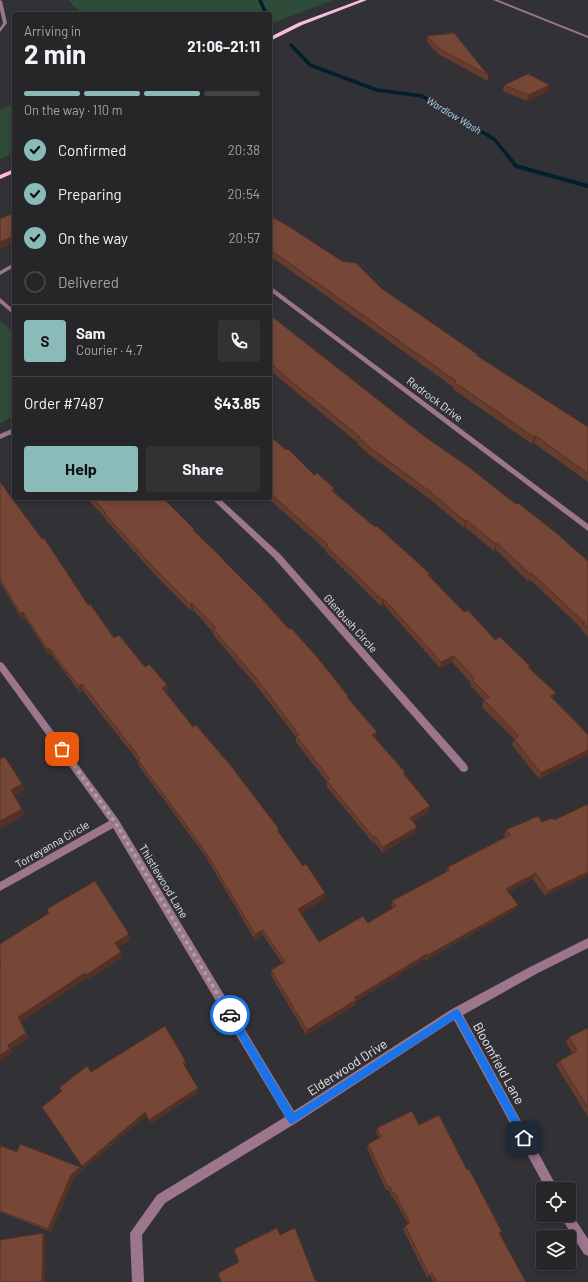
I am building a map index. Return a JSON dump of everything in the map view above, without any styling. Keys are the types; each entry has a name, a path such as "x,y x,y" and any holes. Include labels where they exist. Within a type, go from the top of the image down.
{"main road":[{"path":"272,38 300,24 365,0"},
{"path":"0,177 12,172"}],"street":[{"path":"495,0 588,37"},
{"path":"0,1 5,23 0,31"},
{"path":"0,273 12,266"},
{"name":"Redrock Drive","path":"272,290 588,528"},
{"path":"0,300 12,311"},
{"path":"0,437 12,431"},
{"name":"Glenbush Circle","path":"217,500 277,556 464,768"},
{"name":"Thistlewood Lane","path":"0,664 115,822 292,1119"},
{"name":"Torreyanna Circle","path":"0,887 115,822"},
{"name":"Elderwood Drive","path":"138,1282 136,1233 160,1199 292,1119 456,1013 534,970 588,943"},
{"name":"Bloomfield Lane","path":"456,1013 548,1182"},
{"path":"570,1222 588,1250"}],"green space":[{"path":"68,0 333,0 272,23 272,12 78,12"},
{"path":"12,104 12,154 0,159 0,110"},
{"path":"0,321 12,331 12,417 0,423"}],"building":[{"path":"454,33 488,75 438,48 427,36"},
{"path":"528,74 550,85 528,95 504,85"},
{"path":"12,214 12,237 0,242 0,219"},
{"path":"272,217 342,261 356,263 381,288 477,354 476,355 588,427 588,474 536,436 534,437 454,382 456,381 272,251"},
{"path":"272,317 424,436 470,468 516,504 518,503 555,532 588,561 588,628 583,624 585,623 536,577 531,573 530,574 497,543 496,544 466,520 465,521 432,493 372,449 359,438 360,437 272,365"},
{"path":"272,438 286,450 288,449 314,475 317,473 334,488 331,490 375,527 377,526 406,552 430,574 428,575 464,612 468,610 495,640 500,637 530,666 528,667 556,693 550,696 588,735 588,750 541,773 514,739 519,736 484,700 489,697 472,680 474,678 454,656 441,662 384,599 382,600 326,546 328,545 272,495"},
{"path":"0,482 42,539 44,538 88,605 90,604 114,638 119,635 145,667 149,664 167,685 162,688 193,727 196,725 231,766 279,829 277,830 303,866 306,864 325,893 298,909 319,942 363,916 368,923 396,906 392,901 450,870 448,867 510,835 506,830 538,816 542,822 552,818 554,820 588,804 588,872 548,891 536,873 506,889 518,905 428,955 427,954 354,998 356,1000 307,1030 271,970 285,962 263,930 255,934 205,851 138,760 140,758 82,684 78,686 49,648 47,649 23,612 20,613 0,579"},
{"path":"94,500 165,500 194,529 193,530 261,598 289,629 291,628 317,657 348,696 347,697 377,732 372,735 405,772 403,773 430,806 410,818 417,827 383,847 375,836 373,837 327,781 330,779 296,736 299,735 256,678 213,629 216,628 192,603 190,604 155,569 104,513 106,513"},
{"path":"5,757 22,784 11,790 22,809 0,821 0,759"},
{"path":"95,881 129,934 115,943 121,952 86,975 85,973 18,1017 26,1033 8,1045 10,1049 0,1055 0,944 49,913 47,909"},
{"path":"165,1026 186,1062 183,1063 198,1088 149,1120 145,1112 82,1166 42,1107 62,1091 59,1088 87,1066 91,1072"},
{"path":"588,1028 588,1108 559,1061 577,1051 569,1037"},
{"path":"412,1111 419,1125 439,1115 467,1170 469,1169 502,1232 499,1233 526,1282 437,1282 432,1273 429,1275 405,1226 410,1223 395,1193 393,1194 390,1186 388,1187 368,1144 381,1137 377,1128"},
{"path":"20,1144 80,1167 71,1175 48,1229 0,1211 0,1149 1,1146 17,1152"},
{"path":"277,1228 280,1235 295,1228 316,1282 221,1282 218,1273 239,1262 234,1249"},
{"path":"43,1233 42,1282 0,1282 0,1240"}],"waterway":[{"name":"Wardlow Wash","path":"260,0 265,12"},
{"name":"Wardlow Wash","path":"291,45 310,65 377,90 422,96 494,139 508,156"},
{"name":"Wardlow Wash","path":"507,155 516,166 588,186"}],"way so far":[{"path":"62,749 115,822 230,1015"}],"route":[{"path":"230,1015 292,1119 456,1013 471,1038 524,1138"}]}
